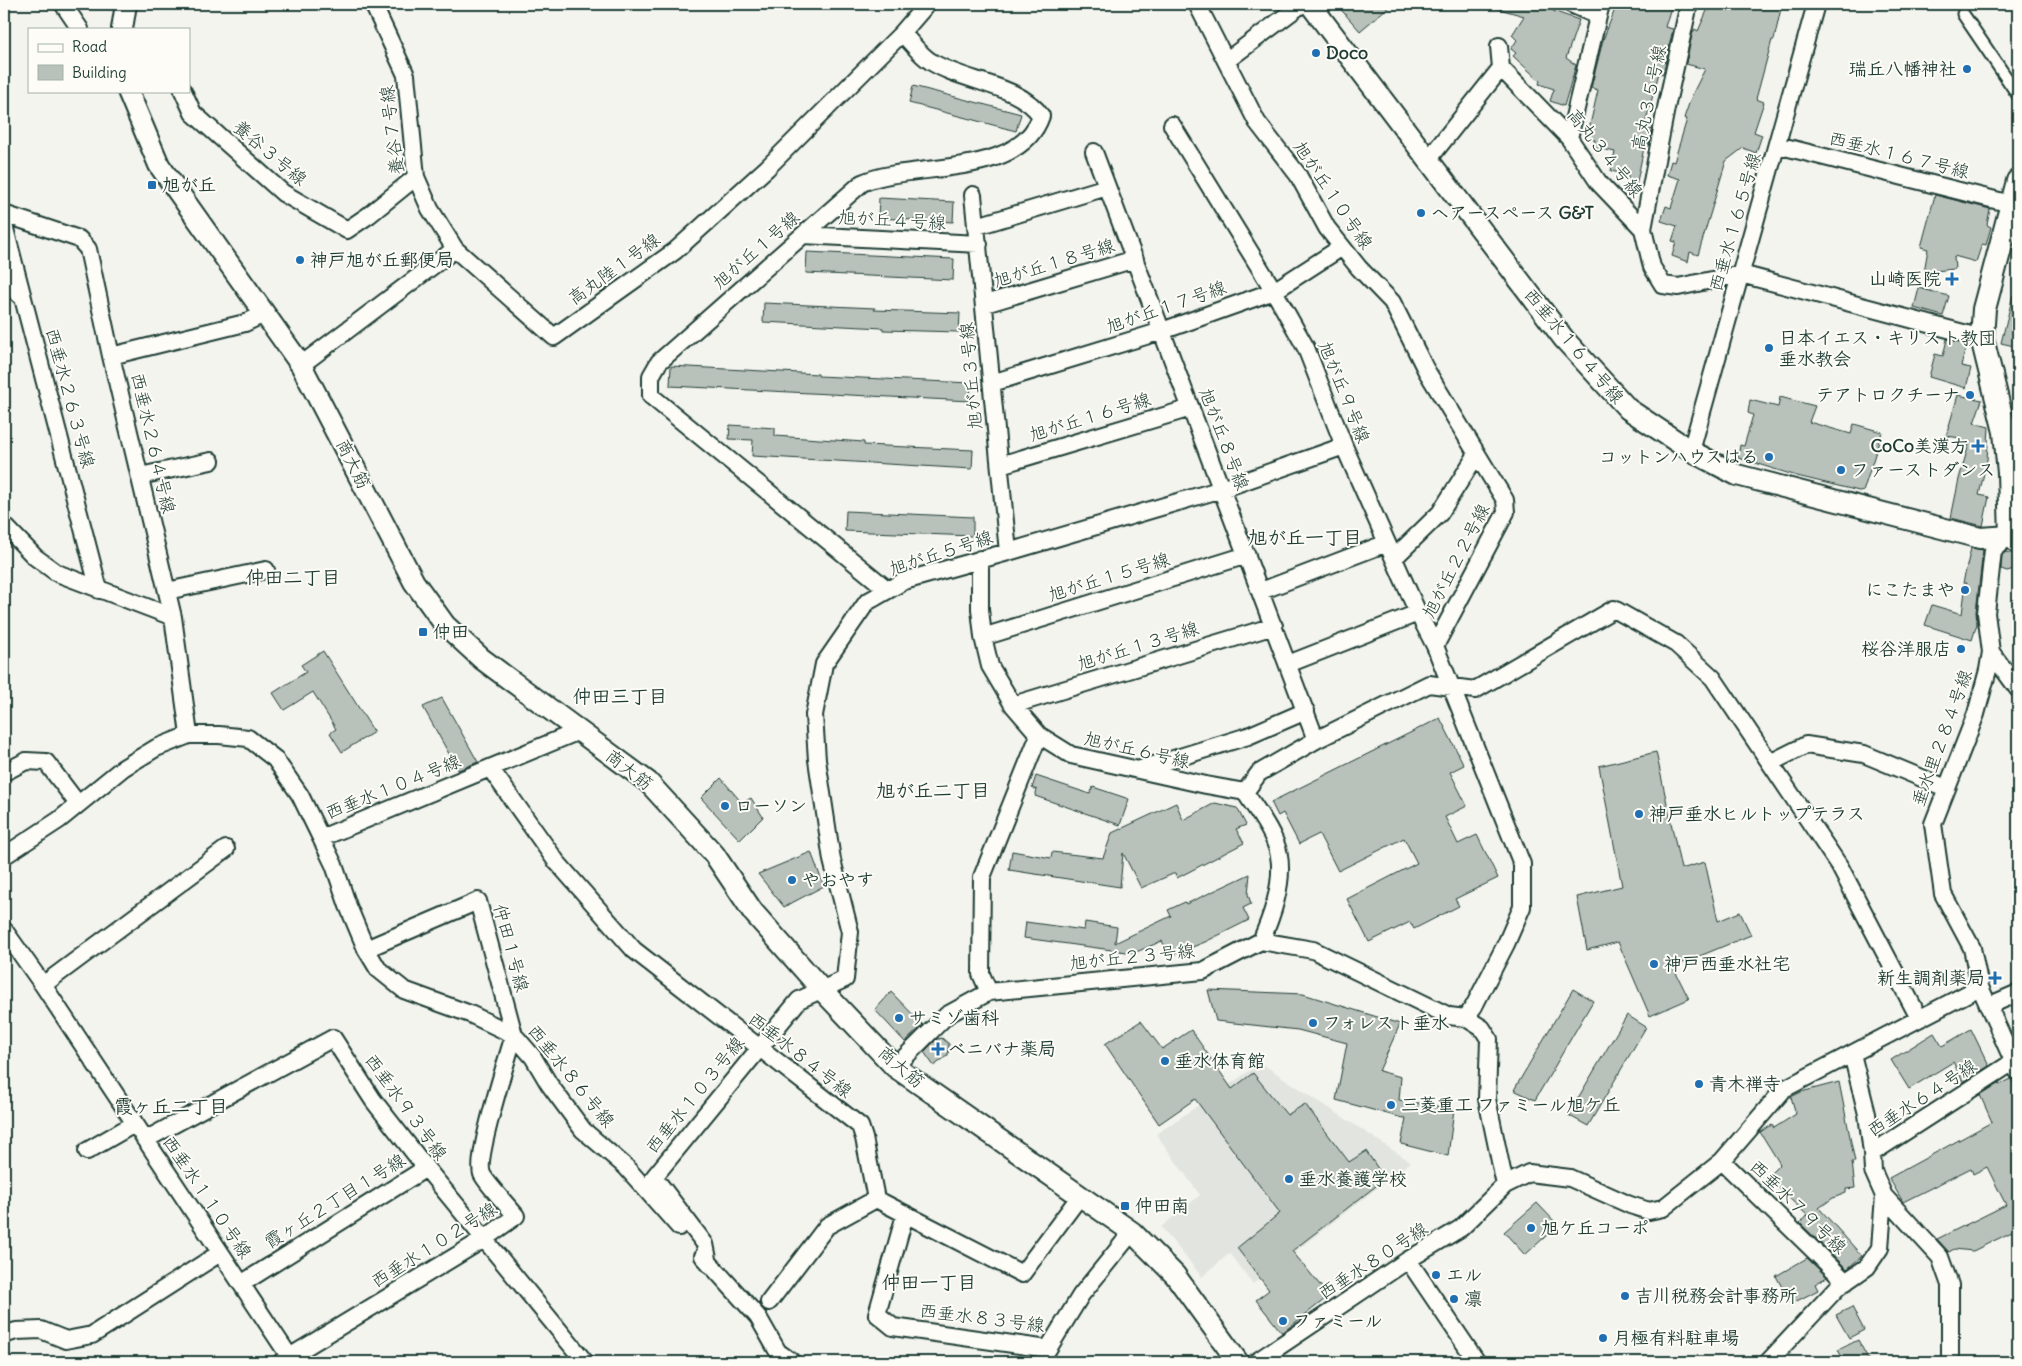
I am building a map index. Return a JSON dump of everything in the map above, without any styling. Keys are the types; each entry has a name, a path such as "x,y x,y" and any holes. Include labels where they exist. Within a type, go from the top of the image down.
{"main road":[{"path":"2016,536 2005,432 1982,338 1984,309 2018,181"}],"street":[{"path":"63,4 79,28"},
{"path":"122,28 126,4"},
{"name":"養谷７号線","path":"374,4 406,75 416,177 430,209 455,249"},
{"name":"高丸陸１号線","path":"455,249 554,337 674,251 767,168 902,33 927,4"},
{"name":"旭が丘１０号線","path":"1197,4 1257,122 1298,175 1327,228 1359,268 1392,302 1426,370 1477,454"},
{"path":"1226,61 1302,4"},
{"name":"西垂水１６４号線","path":"1310,4 1564,339 1628,409 1691,451 1737,475 1980,538 2016,536"},
{"path":"1569,138 1600,10 1571,4"},
{"name":"高丸３５号線","path":"1643,229 1666,108 1689,4"},
{"name":"西垂水１６５号線","path":"1691,451 1816,4"},
{"path":"1963,14 2016,88"},
{"name":"旭が丘１号線","path":"888,590 651,396 651,376 659,362 862,183 877,176 968,164 989,159 1010,150 1028,138 1037,126 1041,116 1036,109 1009,92 961,76 928,61 902,33"},
{"path":"1428,160 1501,68 1499,46"},
{"name":"高丸３４号線","path":"1501,68 1569,138 1599,183 1643,229"},
{"name":"商大筋","path":"128,92 158,165 301,365 414,582 445,625 482,659 648,782 714,854 753,912 894,1067 1132,1232 1175,1275 1238,1362"},
{"name":"養谷３号線","path":"183,92 193,113 283,193 347,230 369,215 416,177"},
{"name":"旭が丘９号線","path":"1172,124 1274,291 1306,348 1344,446 1418,613 1435,646 1522,864 1522,907 1506,944 1466,1018"},
{"name":"西垂水１６７号線","path":"1777,144 2011,204"},
{"name":"旭が丘８号線","path":"1094,152 1316,740"},
{"path":"977,226 1107,187"},
{"name":"旭が丘３号線","path":"973,195 1008,552"},
{"name":"西垂水２６３号線","path":"7,215 4,225 99,590"},
{"name":"西垂水２６４号線","path":"7,215 79,239 88,249 173,617 189,735"},
{"path":"1643,229 1652,267 1663,285 1678,287 1741,274 1982,338"},
{"name":"旭が丘４号線","path":"803,235 979,244"},
{"name":"旭が丘１７号線","path":"992,383 1162,331 1274,291 1342,247"},
{"path":"301,365 455,249"},
{"name":"旭が丘１８号線","path":"985,304 1135,260"},
{"path":"4,282 23,298"},
{"path":"112,356 245,323 264,314"},
{"name":"旭が丘１６号線","path":"1000,465 1191,408"},
{"name":"旭が丘５号線","path":"822,990 845,979 850,932 832,860 817,760 814,715 824,664 866,602 904,581 1222,489 1344,446"},
{"name":"旭が丘２２号線","path":"1391,551 1440,513 1477,454 1505,500 1506,512 1435,646"},
{"path":"140,476 211,461"},
{"path":"4,524 35,558 57,573 173,617"},
{"path":"2016,536 1993,550 1986,613 1991,652 2018,689"},
{"path":"1260,591 1391,551"},
{"name":"旭が丘１５号線","path":"983,638 1247,555"},
{"name":"旭が丘６号線","path":"980,559 980,609 983,638 990,666 1013,705 1039,735 1070,755 1137,771 1244,792"},
{"path":"167,591 266,570"},
{"path":"1505,1185 1487,1099 1489,1039 1482,1028 1466,1018 1449,1016 1313,950 1262,941 1276,900 1280,868 1276,843 1244,792 1259,773 1316,740 1429,684 1475,690 1614,609 1676,644 1713,678 1840,867 1919,1018"},
{"path":"1288,664 1418,613"},
{"name":"旭が丘１３号線","path":"1013,705 1274,626"},
{"name":"垂水里２８４号線","path":"1991,652 1976,714 1933,824 1943,894 1972,948 1980,987 2016,1067"},
{"path":"1137,771 1248,736 1306,711"},
{"name":"西垂水１０４号線","path":"4,856 59,820 123,768 156,748 189,735 219,735 248,738 275,759 300,795 321,838 579,731"},
{"path":"894,1067 947,1015 989,992 981,974 982,877 1039,735"},
{"path":"1770,763 1806,745 1864,754 1946,788"},
{"path":"10,770 26,761 46,762 78,804"},
{"name":"西垂水８４号線","path":"490,768 556,861 634,950 860,1126 876,1199"},
{"name":"西垂水８６号線","path":"321,838 334,865 348,906 366,949 378,969 404,990 470,1014 514,1035 533,1057 549,1084 583,1130 626,1167 709,1264 758,1317 778,1352 792,1362"},
{"path":"43,984 226,850"},
{"name":"仲田１号線","path":"366,949 478,901 514,1035"},
{"name":"西垂水１１０号線","path":"4,930 43,984 241,1284 288,1360"},
{"name":"旭が丘２３号線","path":"989,992 1203,971 1262,941"},
{"path":"1872,1153 1867,1114 1852,1054 1980,987"},
{"name":"西垂水１０３号線","path":"709,1264 705,1244 654,1177 799,1000 822,990"},
{"path":"1988,1006 2018,993"},
{"name":"西垂水１０２号線","path":"288,1360 484,1239 516,1216 482,1174 482,1159 494,1101 514,1035"},
{"name":"西垂水９３号線","path":"145,1140 333,1038 373,1100 426,1168 586,1362"},
{"name":"西垂水８０号線","path":"1256,1362 1408,1260 1461,1228 1505,1185 1529,1173 1570,1178 1630,1205 1649,1211 1664,1208 1722,1161 1784,1089 1852,1054"},
{"name":"西垂水６４号線","path":"1950,1362 1950,1285 1940,1257 1884,1196 1873,1171 1872,1153 2016,1067"},
{"path":"87,1151 134,1124"},
{"name":"西垂水７９号線","path":"1722,1161 1846,1282"},
{"name":"霞ヶ丘２丁目１号線","path":"241,1284 426,1168"},
{"path":"769,1302 827,1226 876,1199 1022,1274 1080,1196"},
{"path":"1768,1362 1838,1287 1867,1267 1880,1248 1884,1196"},
{"name":"西垂水８３号線","path":"905,1215 877,1314 893,1327 1048,1349 1081,1295 1132,1232"},
{"path":"4,1335 16,1331 41,1330 66,1340 92,1335 220,1253"},
{"path":"1408,1260 1477,1362"}],"shaded area":[{"name":"垂水養護学校","path":"1261,1063 1411,1162 1253,1284 1230,1253 1202,1277 1161,1227 1200,1195 1156,1134"}],"building":[{"path":"1336,4 1392,4 1360,31"},
{"path":"1496,4 1554,4 1553,11 1579,20 1566,58 1576,65 1564,106 1550,101 1554,89 1539,84 1540,81 1513,56 1516,53 1511,49 1517,40 1512,35 1524,16 1496,8"},
{"path":"1617,4 1672,4 1665,27 1673,29 1663,74 1659,73 1644,128 1652,130 1649,144 1645,143 1635,191 1628,190 1628,175 1611,171 1615,152 1593,147 1595,140 1587,138 1598,90 1591,88 1603,40"},
{"path":"1710,4 1782,4 1774,40 1772,40 1756,99 1764,102 1754,132 1762,135 1756,153 1743,148 1726,161 1698,255 1690,252 1688,262 1672,256 1676,242 1672,241 1677,226 1661,221 1666,206 1671,208 1680,179 1667,175 1671,161 1674,162 1687,119 1684,118 1692,95 1705,69 1686,64 1692,35 1695,29 1698,31"},
{"path":"913,86 1021,114 1016,131 909,103"},
{"path":"1935,195 1990,209 1987,225 1991,227 1986,245 1982,244 1976,262 1954,256 1955,269 1924,272 1928,249 1921,247"},
{"path":"879,198 954,202 953,222 878,218"},
{"path":"807,252 954,259 953,280 806,273"},
{"path":"1919,288 1949,296 1943,316 1914,308"},
{"path":"2013,295 2018,295 2018,347 2001,343"},
{"path":"764,303 960,313 959,332 883,330 883,328 763,322"},
{"path":"1947,339 1967,344 1961,366 1971,368 1966,388 1929,377 1935,354 1943,356"},
{"path":"671,366 818,374 818,376 971,383 970,401 670,386"},
{"path":"1958,395 1982,400 1974,423 1989,427 1987,460 1979,495 1989,497 1983,526 1951,518 1969,444 1961,442 1961,438 1946,436"},
{"path":"1780,397 1815,406 1809,422 1851,434 1854,424 1882,432 1863,492 1797,476 1738,458 1740,445 1744,446 1753,415 1748,413 1750,400 1778,407"},
{"path":"730,425 775,428 775,436 864,442 864,445 973,450 972,469 752,456 753,440 729,439"},
{"path":"846,511 973,517 973,536 845,531"},
{"path":"1971,548 1983,550 1976,612 1977,624 1972,640 1925,625 1932,605 1962,614 1966,583 1963,583"},
{"path":"2006,552 2018,555 2018,568 2007,571 2001,569 2002,555"},
{"path":"323,651 374,732 342,752 330,733 336,729 313,692 284,710 273,693 306,672 301,665"},
{"path":"442,698 478,762 458,770 423,707"},
{"path":"1440,718 1464,765 1450,772 1467,806 1445,817 1458,844 1477,835 1498,878 1455,899 1459,906 1414,929 1410,922 1369,942 1347,899 1417,863 1404,838 1338,871 1319,834 1299,844 1283,813 1278,816 1271,802"},
{"name":"神戸垂水ヒルトップテラス","path":"1656,752 1681,869 1705,862 1718,921 1740,912 1751,935 1673,967 1689,999 1650,1016 1618,942 1587,950 1577,897 1622,886 1599,766"},
{"path":"1036,776 1090,794 1093,787 1129,799 1120,825 1035,796 1037,790 1032,788"},
{"path":"721,778 742,803 751,798 763,817 740,840 701,798"},
{"path":"1176,803 1183,820 1215,803 1237,808 1246,825 1236,829 1244,843 1177,878 1175,873 1141,888 1123,853 1120,887 1009,870 1012,851 1051,858 1052,852 1103,858 1112,833"},
{"name":"やおやす","path":"811,852 824,886 784,907 758,874"},
{"path":"1250,874 1248,894 1251,904 1243,908 1249,920 1205,942 1170,956 1162,941 1134,953 1024,938 1026,922 1084,930 1085,922 1117,927 1115,943 1171,916 1168,910 1185,902 1186,904"},
{"path":"1573,989 1593,1001 1535,1100 1514,1090"},
{"path":"1208,990 1303,994 1400,1024 1379,1071 1401,1077 1399,1100 1454,1109 1448,1156 1401,1144 1406,1119 1336,1100 1347,1043 1298,1030 1216,1021"},
{"name":"サミゾ歯科","path":"891,992 923,1025 905,1042 875,1010"},
{"path":"1627,1015 1646,1027 1588,1126 1568,1115"},
{"path":"1141,1021 1162,1049 1191,1030 1232,1089 1253,1073 1287,1115 1305,1104 1349,1162 1366,1151 1385,1179 1292,1251 1329,1296 1282,1333 1256,1300 1269,1290 1237,1248 1280,1213 1195,1099 1159,1124 1105,1044"},
{"path":"1971,1029 1989,1066 1963,1082 1953,1062 1909,1089 1891,1060 1934,1033 1942,1046"},
{"name":"ベニバナ薬局","path":"942,1038 949,1044 948,1055 934,1066 924,1052 937,1039"},
{"path":"2011,1079 2018,1092 2018,1229 1973,1251 1954,1249 1949,1252 1937,1239 2006,1205 1987,1167 1973,1174 1971,1168 1903,1202 1889,1178 1992,1122 1980,1095 1998,1084"},
{"path":"1839,1082 1855,1162 1852,1162 1855,1188 1846,1189 1846,1193 1833,1198 1819,1208 1862,1256 1847,1269 1800,1223 1807,1215 1767,1177 1780,1164 1760,1132 1772,1125 1774,1128 1796,1114 1791,1097 1801,1092"},
{"name":"旭ケ丘コーポ","path":"1537,1203 1558,1225 1525,1255 1504,1232"},
{"path":"1807,1258 1827,1277 1815,1284 1818,1290 1791,1304 1776,1276"},
{"path":"1852,1307 1864,1330 1849,1338 1836,1315"},
{"path":"1858,1340 1870,1362 1845,1362 1838,1350"}],"place":[{"name":"Doco","path":"1316,53"},
{"name":"瑞丘八幡神社","path":"1967,69"},
{"name":"旭が丘","path":"152,185"},
{"name":"ヘアースペース G&T","path":"1421,213"},
{"name":"神戸旭が丘郵便局","path":"300,260"},
{"name":"山崎医院","path":"1952,279"},
{"name":"日本イエス・キリスト教団 垂水教会","path":"1769,348"},
{"name":"テアトロクチーナ","path":"1970,395"},
{"name":"CoCo美漢方","path":"1978,446"},
{"name":"コットンハウスはる","path":"1769,457"},
{"name":"ファーストダンス","path":"1841,470"},
{"name":"にこたまや","path":"1965,590"},
{"name":"仲田","path":"423,632"},
{"name":"桜谷洋服店","path":"1961,649"},
{"name":"ローソン","path":"725,806"},
{"name":"神戸垂水ヒルトップテラス","path":"1639,814"},
{"name":"やおやす","path":"792,880"},
{"name":"神戸西垂水社宅","path":"1654,964"},
{"name":"新生調剤薬局","path":"1995,978"},
{"name":"サミゾ歯科","path":"899,1018"},
{"name":"フォレスト垂水","path":"1313,1023"},
{"name":"ベニバナ薬局","path":"938,1049"},
{"name":"垂水体育館","path":"1165,1061"},
{"name":"青木禅寺","path":"1699,1084"},
{"name":"三菱重工 ファミール旭ケ丘","path":"1391,1105"},
{"name":"垂水養護学校","path":"1289,1179"},
{"name":"仲田南","path":"1125,1206"},
{"name":"旭ケ丘コーポ","path":"1531,1228"},
{"name":"エル","path":"1436,1275"},
{"name":"吉川税務会計事務所","path":"1625,1296"},
{"name":"凛","path":"1454,1299"},
{"name":"ファミール","path":"1283,1321"},
{"name":"月極有料駐車場","path":"1603,1338"}],"district":[{"name":"旭が丘一丁目","path":"1305,537"},
{"name":"仲田二丁目","path":"293,577"},
{"name":"仲田三丁目","path":"620,696"},
{"name":"旭が丘二丁目","path":"933,790"},
{"name":"霞ヶ丘二丁目","path":"171,1106"},
{"name":"仲田一丁目","path":"929,1282"}]}
